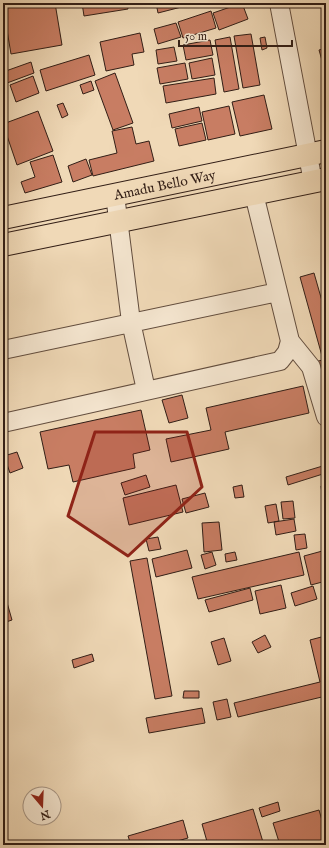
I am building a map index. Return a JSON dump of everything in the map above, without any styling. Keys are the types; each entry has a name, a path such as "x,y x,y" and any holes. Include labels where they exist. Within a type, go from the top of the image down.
{"main road":[{"name":"Amadu Bello Way","path":"3,218 317,153"},
{"name":"Amadu Bello Way","path":"3,245 319,181"}],"street":[{"path":"279,3 317,153 319,181"},
{"path":"254,194 290,341 311,368 326,417"},
{"path":"115,195 131,322 146,390"},
{"path":"3,350 278,292"},
{"path":"3,423 280,361 287,352 290,341"}],"highlighted area":[{"path":"95,432 187,432 202,487 128,556 68,516"}],"building":[{"path":"18,3 55,3 62,45 11,54 3,6"},
{"path":"82,3 127,3 128,9 84,16"},
{"path":"156,3 197,3 158,13"},
{"path":"242,3 248,19 219,30 213,13"},
{"path":"211,11 216,28 183,38 178,22"},
{"path":"176,23 181,37 158,44 154,29"},
{"path":"140,33 144,52 132,54 134,65 106,71 100,42"},
{"path":"251,34 260,85 243,88 234,36"},
{"path":"230,37 239,89 224,92 215,40"},
{"path":"265,37 267,48 262,50 260,38"},
{"path":"210,40 213,55 186,60 183,45"},
{"path":"174,47 177,61 158,64 156,50"},
{"path":"326,48 326,71 325,71 319,50"},
{"path":"89,55 95,75 46,91 40,70"},
{"path":"212,58 215,75 192,79 189,63"},
{"path":"31,62 34,73 7,83 3,72"},
{"path":"185,63 188,79 160,84 157,68"},
{"path":"115,73 133,123 113,130 95,81"},
{"path":"33,76 39,93 16,102 10,85"},
{"path":"214,78 216,94 166,103 163,86"},
{"path":"91,81 94,90 83,94 80,85"},
{"path":"264,95 272,129 240,136 232,102"},
{"path":"63,103 68,115 62,118 57,105"},
{"path":"229,106 235,134 208,140 202,112"},
{"path":"199,107 202,121 172,128 169,114"},
{"path":"38,111 53,151 17,165 3,124"},
{"path":"202,123 206,140 179,146 175,129"},
{"path":"132,127 136,144 149,141 154,161 93,176 89,160 117,153 112,131"},
{"path":"53,155 62,182 25,193 21,182 35,177 30,162"},
{"path":"86,159 92,175 73,182 68,166"},
{"path":"314,273 326,315 326,355 322,356 300,277"},
{"path":"326,359 326,399 315,362"},
{"path":"303,386 309,413 225,432 229,449 171,462 166,439 211,430 206,408"},
{"path":"182,395 188,418 169,423 162,400"},
{"path":"141,410 150,450 133,454 135,468 73,482 69,465 48,469 40,432"},
{"path":"17,452 23,468 10,473 4,456"},
{"path":"326,465 326,473 288,485 286,477"},
{"path":"146,475 150,487 125,495 121,483"},
{"path":"176,485 183,512 129,525 123,498"},
{"path":"242,485 244,497 235,498 233,487"},
{"path":"326,485 326,526 321,486"},
{"path":"205,493 209,507 186,513 182,499"},
{"path":"293,501 295,518 283,519 281,502"},
{"path":"276,504 279,521 268,523 265,506"},
{"path":"294,519 296,531 276,535 274,522"},
{"path":"219,522 222,550 204,552 202,523"},
{"path":"305,534 307,548 296,550 294,535"},
{"path":"158,537 161,549 149,551 146,539"},
{"path":"187,550 192,568 156,577 152,559"},
{"path":"326,550 326,581 311,585 304,556"},
{"path":"212,552 216,565 205,569 201,555"},
{"path":"235,552 237,560 226,562 225,554"},
{"path":"299,552 304,575 198,599 192,577"},
{"path":"147,558 172,696 155,699 130,561"},
{"path":"281,585 286,608 260,614 255,591"},
{"path":"313,586 317,599 295,606 291,593"},
{"path":"250,588 253,600 209,612 205,600"},
{"path":"3,599 6,599 12,620 3,623"},
{"path":"265,635 271,647 258,653 252,642"},
{"path":"325,636 326,696 238,717 234,703 320,682 310,640"},
{"path":"224,638 231,661 218,665 211,642"},
{"path":"92,654 94,661 74,668 72,660"},
{"path":"184,691 199,691 199,698 183,698"},
{"path":"227,699 231,717 217,720 213,702"},
{"path":"202,708 205,723 149,733 146,718"},
{"path":"278,802 280,811 262,817 259,808"},
{"path":"253,809 263,842 254,845 208,845 202,824"},
{"path":"319,810 326,834 326,845 280,845 273,823"},
{"path":"183,820 188,838 163,845 131,845 128,836"},
{"path":"184,840 185,845 169,845"},
{"path":"123,841 124,845 106,845"}]}
